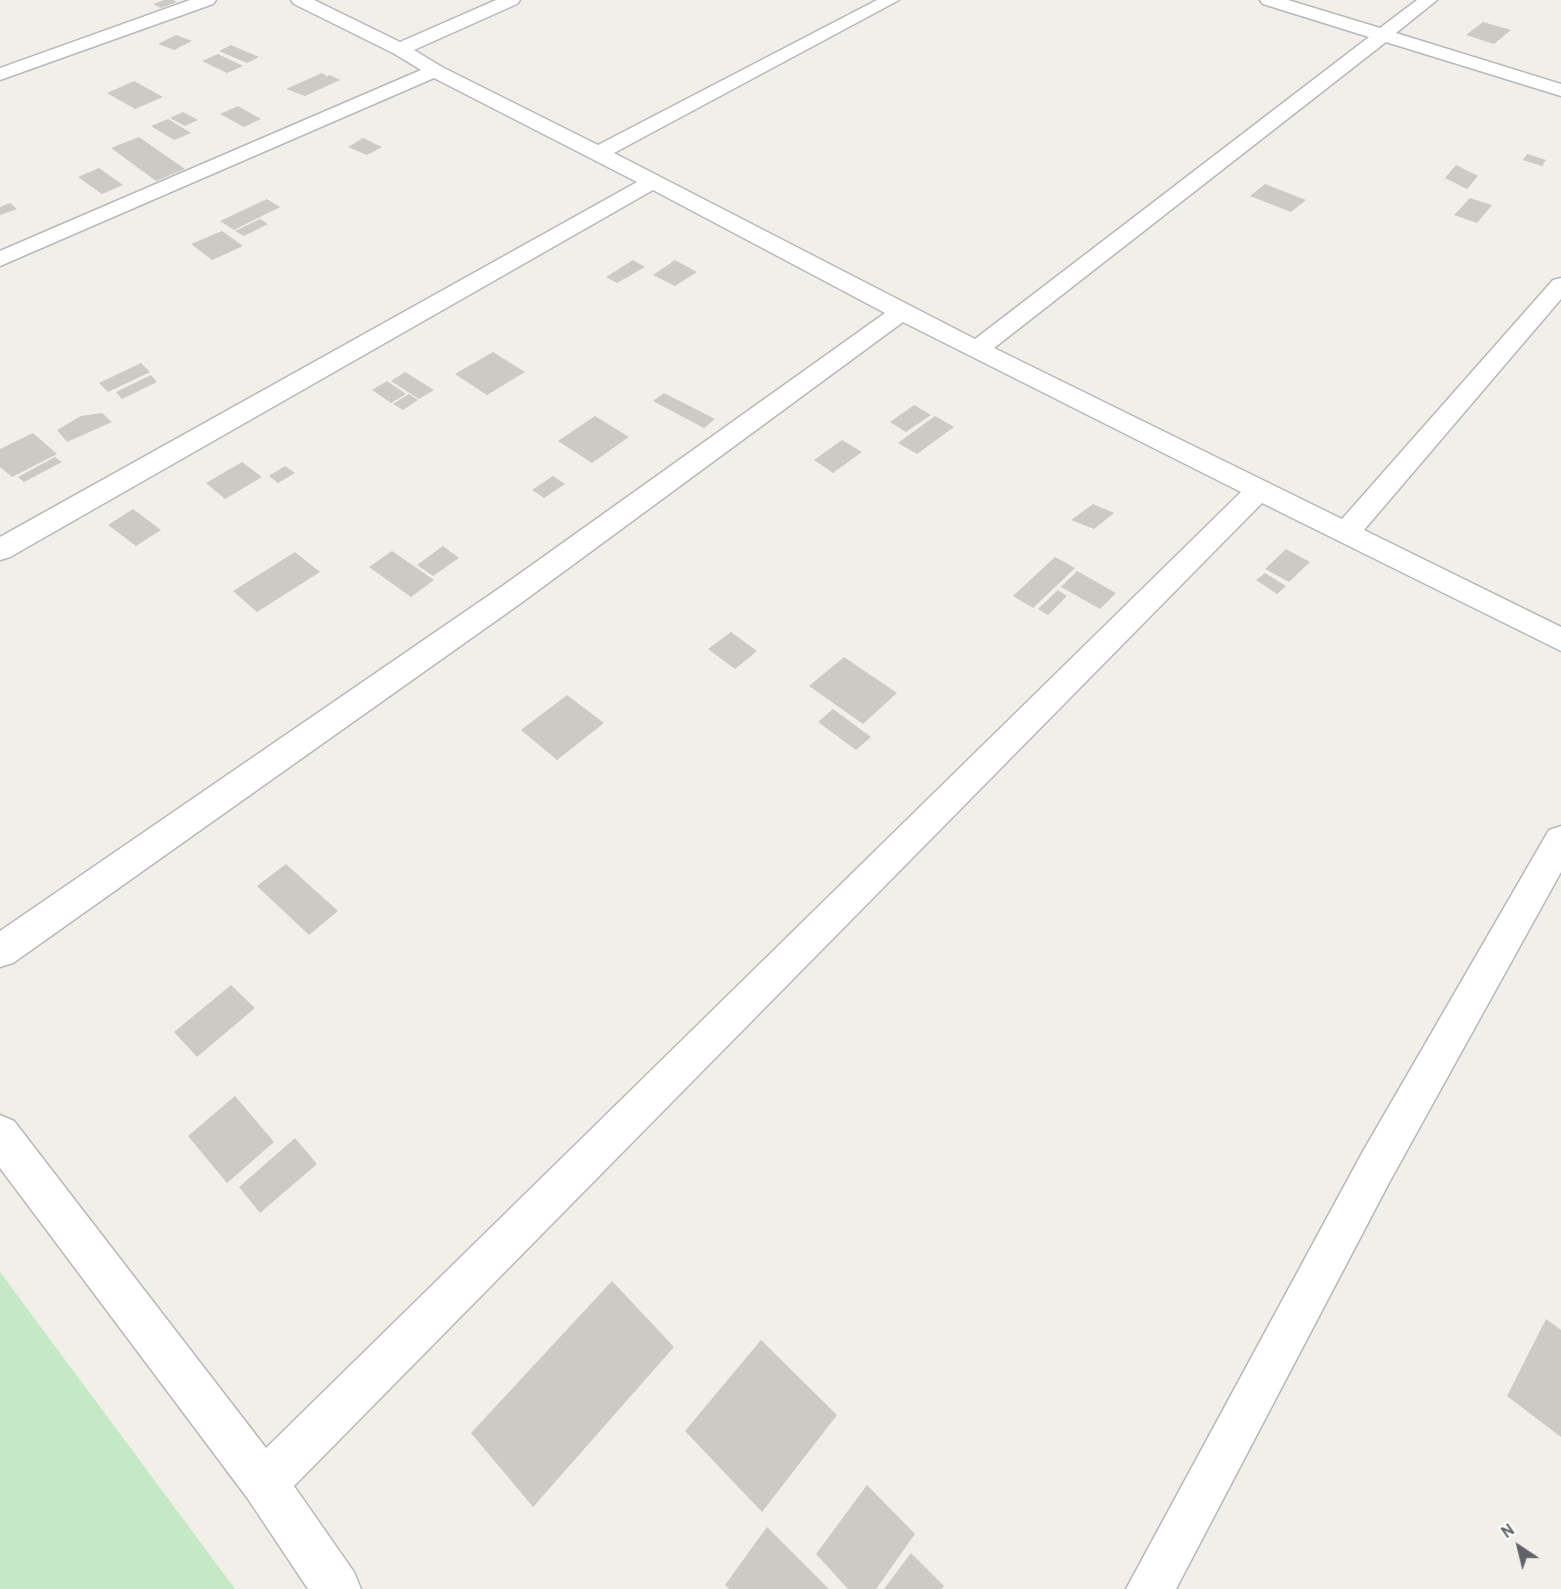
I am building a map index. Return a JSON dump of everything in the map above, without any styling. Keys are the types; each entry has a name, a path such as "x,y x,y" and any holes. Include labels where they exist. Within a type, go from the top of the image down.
{"street":[{"path":"0,74 207,0"},
{"path":"300,0 400,49 435,71 598,153 901,312 1347,531 1561,640"},
{"path":"400,49 511,0"},
{"path":"598,153 890,0"},
{"path":"1269,0 1561,90"},
{"path":"976,350 1428,0"},
{"path":"7,50 45,58"},
{"path":"0,259 435,71"},
{"path":"0,550 652,182"},
{"path":"1347,531 1561,285"},
{"path":"0,951 511,596 901,312"},
{"path":"264,1483 1260,489"},
{"path":"1150,1589 1376,1167 1561,840"},
{"path":"0,1135 264,1483 337,1589"}],"green space":[{"path":"0,1272 235,1589 0,1589"}],"building":[{"path":"164,0 177,2 161,8 153,4"},
{"path":"1483,22 1511,30 1494,44 1466,35"},
{"path":"176,35 192,41 174,50 158,44"},
{"path":"231,45 259,57 247,63 219,51"},
{"path":"218,54 243,66 227,73 202,61"},
{"path":"322,73 327,76 310,84 330,75 340,80 305,96 286,89"},
{"path":"134,81 163,97 135,109 107,93"},
{"path":"238,106 261,119 244,127 220,114"},
{"path":"183,112 198,120 185,126 170,118"},
{"path":"168,119 191,133 174,140 151,126"},
{"path":"139,137 185,169 156,181 111,148"},
{"path":"363,138 382,147 367,155 348,147"},
{"path":"1527,154 1546,160 1542,166 1523,160"},
{"path":"1456,165 1478,176 1467,189 1445,178"},
{"path":"99,168 123,185 102,194 78,177"},
{"path":"1265,184 1306,200 1291,212 1250,196"},
{"path":"1470,198 1492,205 1477,223 1454,215"},
{"path":"267,199 280,207 234,230 220,221"},
{"path":"10,203 17,209 0,215 0,207"},
{"path":"260,219 268,224 244,236 235,231"},
{"path":"222,231 243,246 212,260 191,244"},
{"path":"633,260 645,267 617,283 606,277"},
{"path":"675,260 697,272 675,286 653,275"},
{"path":"493,352 525,372 487,395 455,374"},
{"path":"141,363 150,372 108,392 99,383"},
{"path":"405,372 434,390 419,399 391,381"},
{"path":"151,375 157,382 122,399 116,392"},
{"path":"387,381 406,394 391,403 372,390"},
{"path":"664,393 715,419 704,428 653,401"},
{"path":"409,394 418,400 403,410 393,404"},
{"path":"914,405 931,415 906,432 890,422"},
{"path":"102,413 112,422 67,442 57,430 81,416"},
{"path":"595,416 629,437 592,463 558,441"},
{"path":"935,416 954,427 917,454 898,443"},
{"path":"33,433 57,454 12,477 0,467 0,449"},
{"path":"842,440 862,452 833,473 814,460"},
{"path":"55,457 62,462 24,482 18,477"},
{"path":"242,462 262,477 225,499 206,483"},
{"path":"285,466 295,473 278,483 269,476"},
{"path":"553,476 565,484 544,498 532,490"},
{"path":"1093,504 1114,513 1094,529 1071,520"},
{"path":"133,509 161,530 136,546 108,525"},
{"path":"443,546 459,558 433,576 417,565"},
{"path":"1286,549 1310,562 1289,582 1265,569"},
{"path":"392,551 434,580 411,597 369,567"},
{"path":"295,552 320,572 257,612 233,591"},
{"path":"1055,557 1075,568 1033,608 1013,596"},
{"path":"1077,571 1116,593 1100,609 1061,587"},
{"path":"1265,573 1286,586 1277,594 1256,580"},
{"path":"1058,590 1067,596 1048,615 1038,609"},
{"path":"731,632 757,651 735,669 708,649"},
{"path":"844,657 897,693 863,724 809,686"},
{"path":"567,695 604,723 557,760 521,730"},
{"path":"833,709 871,737 856,750 818,722"},
{"path":"286,864 338,911 309,935 257,886"},
{"path":"231,985 255,1008 197,1057 174,1032"},
{"path":"235,1096 274,1142 227,1183 188,1136"},
{"path":"295,1138 317,1164 260,1213 239,1187"},
{"path":"612,1281 674,1347 533,1507 471,1433"},
{"path":"1546,1319 1561,1330 1561,1437 1507,1396"},
{"path":"761,1340 837,1415 762,1512 685,1431"},
{"path":"867,1485 915,1534 876,1589 848,1589 816,1554"},
{"path":"767,1527 829,1589 729,1589 725,1585"},
{"path":"911,1553 944,1586 942,1589 884,1589"}]}
